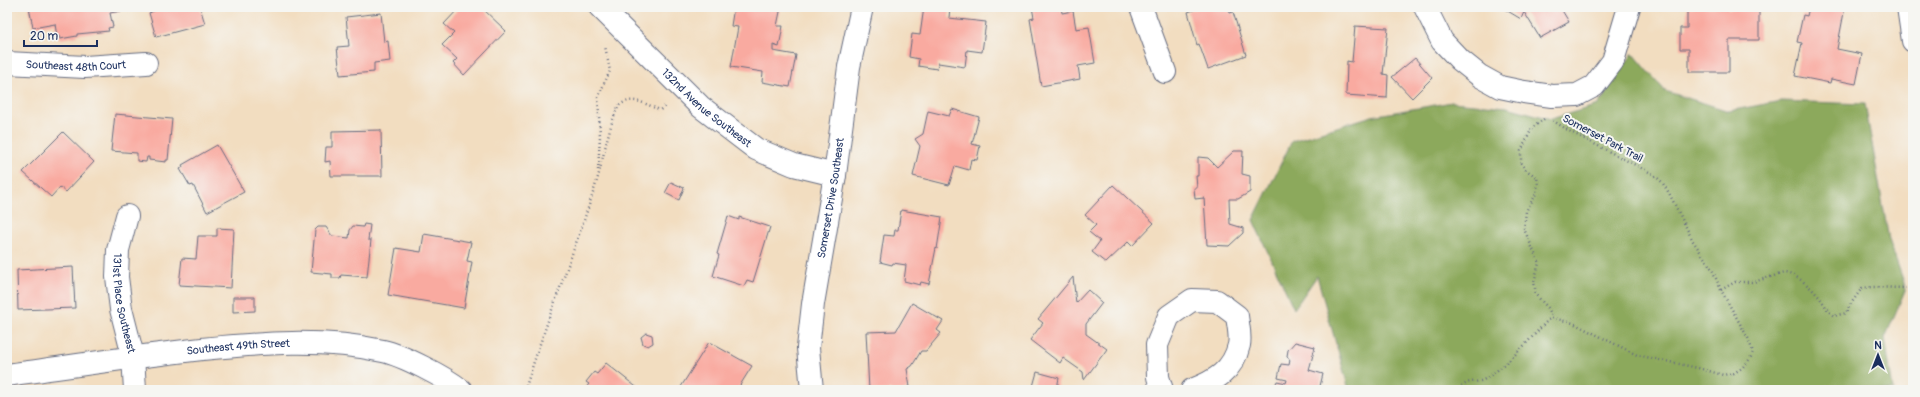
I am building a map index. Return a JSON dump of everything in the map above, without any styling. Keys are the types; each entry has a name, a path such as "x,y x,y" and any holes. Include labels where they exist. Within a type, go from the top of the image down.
{"street":[{"name":"132nd Avenue Southeast","path":"600,7 701,107 756,149 794,165 834,175"},
{"name":"Somerset Drive Southeast","path":"812,390 808,348 813,304 834,175 849,68 862,7"},
{"path":"1141,7 1165,72"},
{"path":"1425,7 1442,41 1460,60 1480,76 1500,87 1552,96 1577,94 1594,86 1613,62 1629,7"},
{"path":"1908,7 1913,41"},
{"name":"Southeast 48th Court","path":"7,64 85,67 146,64"},
{"name":"131st Place Southeast","path":"127,216 118,250 117,277 121,309 133,356 135,390"},
{"path":"1162,390 1158,377 1157,345 1169,316 1192,300 1218,301 1237,316 1240,344 1230,368 1212,383 1192,390"},
{"name":"Southeast 49th Street","path":"7,376 133,356 266,343 337,344 384,351 428,370 461,390"}],"path":[{"path":"598,177 600,136 598,97 610,71 603,40"},
{"path":"525,390 598,177 619,106 624,102 636,100 660,110 669,103"},
{"name":"Somerset Park Trail","path":"1549,115 1551,119 1571,132 1653,174 1662,182 1693,241 1712,269 1721,290 1748,338 1753,352 1742,368 1734,373 1724,375 1637,355 1573,323 1553,318 1548,308 1536,295 1534,282 1539,263 1524,229 1526,211 1535,196 1538,184 1537,177 1526,170 1521,163 1521,151 1532,128 1549,115"},
{"path":"1721,290 1736,282 1753,282 1784,273 1789,274 1795,276 1821,300 1829,313 1834,316 1846,313 1862,288 1906,288"},
{"path":"1459,390 1463,384 1470,381 1484,380 1512,359 1548,320 1553,318"}],"green space":[{"path":"1633,53 1665,91 1729,111 1781,101 1865,104 1889,240 1906,288 1885,338 1893,390 1349,390 1317,276 1294,309 1253,220 1292,141 1372,116 1452,102 1507,107 1551,119 1598,105"}],"building":[{"path":"29,7 120,7 121,11 110,13 113,27 108,28 109,31 77,34 77,36 60,39 59,36 57,37 55,24 33,28"},
{"path":"157,7 200,7 205,24 156,37 149,13 158,9"},
{"path":"460,7 481,7 506,31 464,75 453,63 457,59 442,45 454,33 444,24"},
{"path":"734,7 781,7 777,26 783,26 779,47 773,45 773,51 796,55 790,87 762,82 763,72 731,67 738,27 731,26"},
{"path":"924,7 950,7 949,18 986,22 982,52 967,50 965,67 938,63 937,69 918,66 919,59 909,57 912,34 920,35"},
{"path":"1032,7 1061,7 1062,13 1073,11 1076,29 1089,27 1095,63 1078,66 1080,79 1041,86 1030,19 1034,18"},
{"path":"1202,7 1228,7 1230,13 1233,12 1246,55 1208,69 1199,44 1197,45 1188,12"},
{"path":"1501,7 1560,7 1569,22 1540,38 1524,12 1521,19"},
{"path":"1687,7 1728,7 1728,9 1759,7 1759,40 1729,40 1729,72 1689,72 1689,49 1680,49 1680,28 1687,28"},
{"path":"1809,7 1845,7 1837,49 1862,54 1856,84 1831,79 1830,83 1795,76 1802,43 1797,42 1803,15 1807,16"},
{"path":"381,13 384,42 388,41 390,61 374,63 374,72 340,75 337,47 349,46 346,17"},
{"path":"1355,26 1388,28 1383,74 1388,75 1387,98 1346,95 1347,61 1352,62"},
{"path":"1415,58 1432,78 1412,98 1392,77"},
{"path":"952,109 979,117 972,144 980,146 977,160 971,159 969,170 955,166 949,185 913,176 920,146 915,139 923,134 928,111 949,116"},
{"path":"115,114 172,119 168,160 166,160 166,162 149,160 149,157 147,157 146,162 137,161 137,153 111,151"},
{"path":"381,130 382,176 331,176 330,161 325,162 326,147 332,147 332,131"},
{"path":"63,132 94,162 66,192 60,187 51,197 23,172"},
{"path":"217,145 244,192 207,212 193,185 190,186 180,169 183,167 182,165"},
{"path":"1234,151 1243,151 1242,174 1250,176 1250,192 1238,199 1229,199 1230,224 1243,228 1243,233 1229,246 1207,245 1204,198 1195,199 1194,188 1197,188 1196,176 1198,176 1198,157 1208,158 1217,167"},
{"path":"671,182 684,188 679,200 665,193"},
{"path":"1113,185 1154,223 1132,246 1128,242 1106,263 1092,252 1100,241 1089,232 1096,225 1085,215"},
{"path":"901,210 942,217 929,284 921,282 920,285 904,281 906,265 893,263 892,265 880,262 884,235 894,236 895,230 898,230"},
{"path":"728,216 739,220 739,217 770,227 753,282 747,280 744,286 713,276 719,255 717,254"},
{"path":"364,224 370,225 368,240 371,240 367,277 341,275 340,278 332,278 332,274 311,272 315,230 318,227 326,227 332,236 349,238 350,230 353,226 363,227"},
{"path":"217,228 234,229 231,288 179,285 182,258 196,259 198,236 217,236"},
{"path":"424,234 471,242 467,261 472,262 464,308 388,295 396,248 421,252"},
{"path":"73,267 75,308 18,310 17,270"},
{"path":"1073,277 1076,303 1088,290 1102,303 1086,324 1086,334 1107,349 1084,380 1083,372 1063,358 1060,363 1030,340 1043,323 1038,319"},
{"path":"233,297 255,297 255,311 233,312"},
{"path":"912,303 943,321 937,330 941,333 926,351 921,351 912,366 907,369 910,387 907,387 907,390 869,390 866,332 896,331"},
{"path":"646,333 652,335 653,343 648,346 643,344 641,337"},
{"path":"709,342 752,366 737,390 679,390"},
{"path":"1295,342 1315,347 1309,370 1323,374 1319,390 1273,390 1277,381 1286,383 1287,380 1278,378 1281,364 1289,365 1290,360 1287,356 1288,350"},
{"path":"606,363 640,390 584,390 589,384 586,382 594,372 597,374"},
{"path":"1037,372 1059,378 1057,388 1060,390 1032,390"}]}
